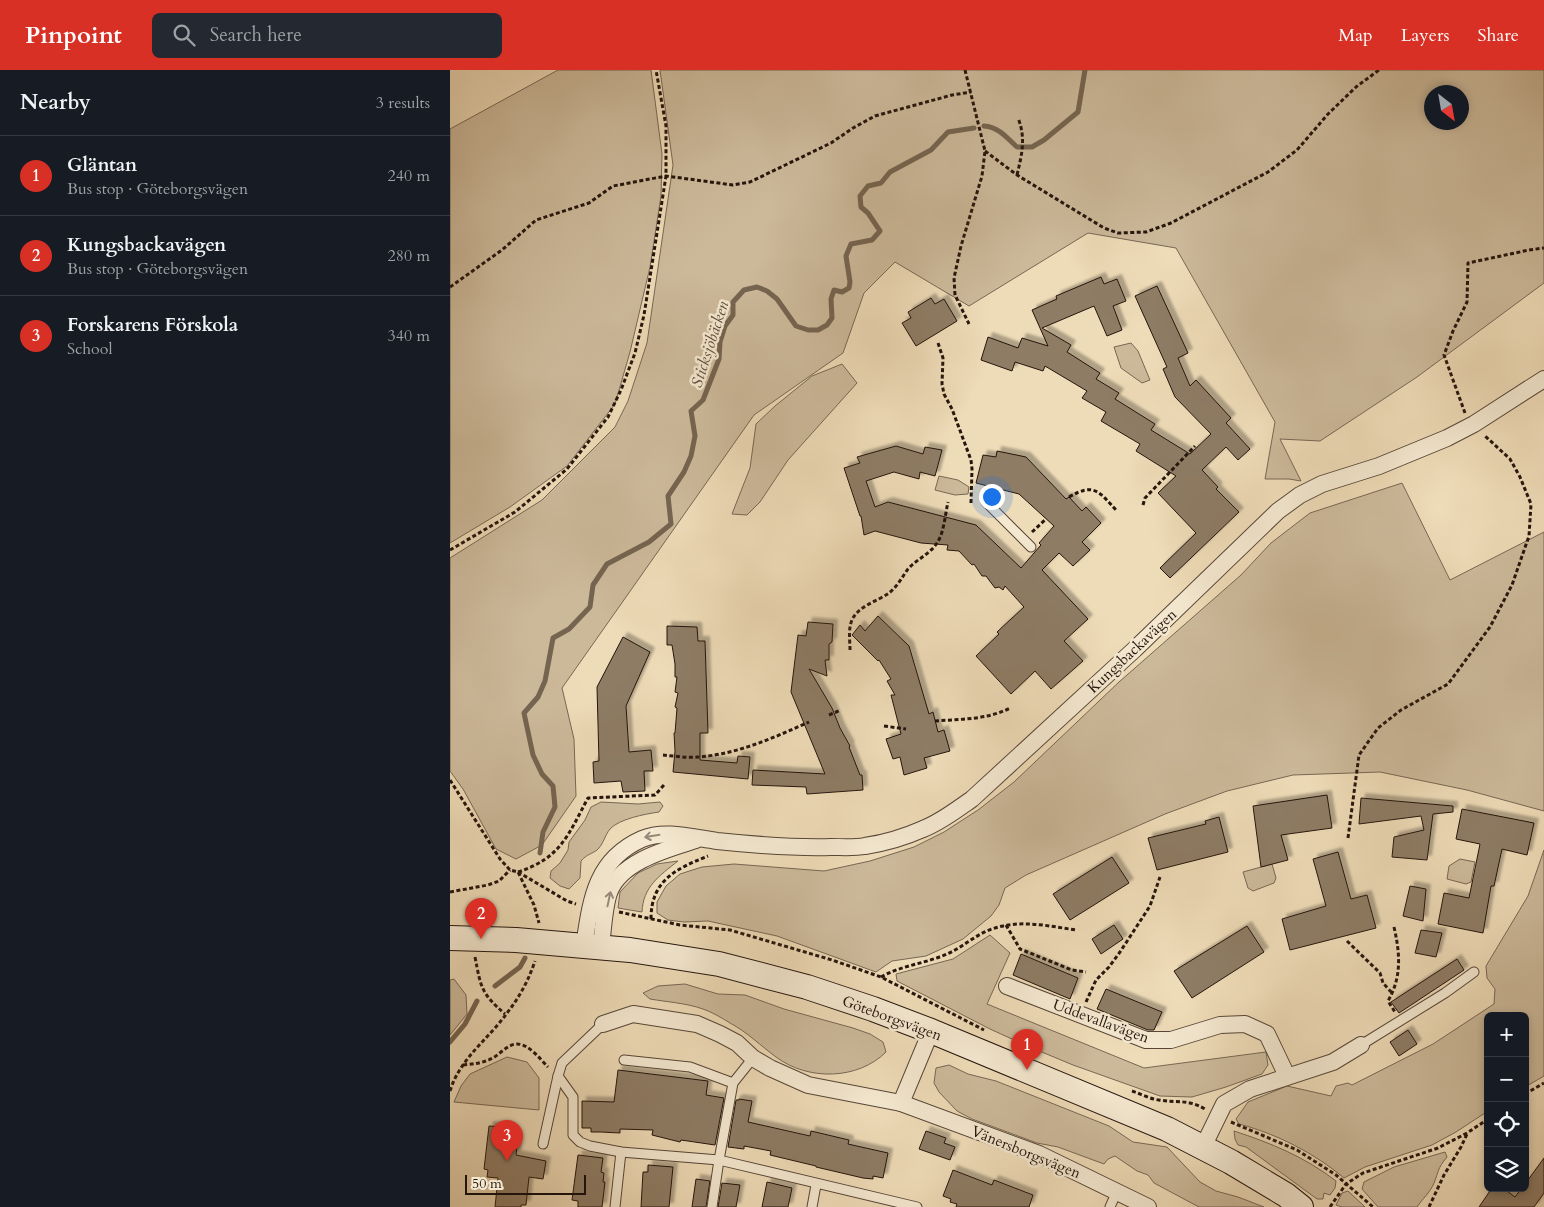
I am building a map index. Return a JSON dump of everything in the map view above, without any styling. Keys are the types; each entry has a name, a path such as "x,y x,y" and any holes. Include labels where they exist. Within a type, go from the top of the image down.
{"street":[{"name":"Kungsbackavägen","path":"593,946 594,889 605,867 625,849 644,838 669,834 700,839 799,848 864,847 899,838 924,829 945,818 972,799 992,781 1135,649 1289,502 1322,484 1419,451 1474,424 1544,379"},
{"name":"Göteborgsvägen","path":"450,938 516,940 593,946 719,964 767,976 864,1006 931,1031 1167,1129 1247,1172 1286,1195 1301,1207"},
{"name":"Uddevallavägen","path":"1008,986 1146,1040 1171,1040 1220,1025 1245,1024 1267,1034 1287,1076"},
{"name":"Vänersborgsvägen","path":"603,1024 633,1014 697,1024 736,1043 752,1058 770,1068 808,1085 901,1104 1040,1154 1148,1207"},
{"path":"901,1104 931,1031"},
{"path":"1202,1147 1224,1104 1250,1089 1334,1062 1361,1045"}],"lane":[{"path":"986,502 1031,547"},
{"path":"1361,1045 1474,972"},
{"path":"543,1144 562,1063 603,1024"},
{"path":"712,1207 733,1083 752,1058"},
{"path":"624,1060 690,1067 733,1083"},
{"path":"558,1076 573,1097 573,1135 580,1142 590,1146 621,1152 719,1160 816,1185 917,1207"},
{"path":"615,1207 621,1152"},
{"path":"812,1207 816,1185"},
{"path":"1110,1207 1117,1191"}],"path":[{"path":"450,550 516,512 567,468 608,417 621,390 635,353 650,278 666,176 666,126 656,70"},
{"path":"965,70 985,151 982,176 961,246 954,278 954,295 968,324"},
{"path":"985,151 1017,175 1104,228 1118,232 1146,232 1171,224 1268,172 1297,150 1328,114 1356,87 1379,70"},
{"path":"450,287 502,250 536,220 589,203 613,186 666,176 733,185 750,182 830,144 852,128 875,116 952,95 971,92"},
{"path":"1017,175 1023,140 1018,118"},
{"path":"1348,838 1359,755 1378,728 1401,710 1448,684 1490,628 1512,585 1529,536 1531,504 1520,477 1510,459 1485,437 1464,411 1444,355 1452,331 1467,302 1468,263 1544,248"},
{"path":"938,343 943,358 942,384 944,394 952,409 971,460 971,502"},
{"path":"1143,505 1145,498 1195,446"},
{"path":"1069,497 1079,491 1088,489 1098,491 1117,511"},
{"path":"850,650 852,620 857,612 890,592 908,569 934,548 939,541 948,502"},
{"path":"1030,534 1046,519"},
{"path":"935,721 998,714 1010,708"},
{"path":"829,715 842,710"},
{"path":"662,755 695,757 717,755 743,749 809,722"},
{"path":"884,726 906,729"},
{"path":"450,780 500,859 510,870 518,872 536,866 560,848 588,798 656,796 664,785"},
{"path":"651,919 651,904 657,890 666,877 738,843"},
{"path":"450,892 499,881 510,870"},
{"path":"518,872 534,905 539,924"},
{"path":"1080,1014 1096,980 1120,952 1150,906 1160,877"},
{"path":"881,977 896,969 941,956 991,929 1006,925 1034,924 1076,930"},
{"path":"1006,925 1020,949 1072,970 1086,972"},
{"path":"1394,927 1400,953 1396,979 1388,1001 1400,1020"},
{"path":"1347,941 1380,973 1383,983 1392,993"},
{"path":"475,957 481,986 489,1000 506,1014"},
{"path":"450,1091 462,1065 506,1014 522,992 536,958"},
{"path":"462,1065 483,1062 516,1044 525,1046 558,1076"},
{"path":"1529,1092 1544,1083"},
{"path":"1330,1207 1346,1184 1363,1173 1438,1148 1484,1122"},
{"path":"1429,1207 1467,1133"},
{"path":"1265,1136 1296,1150 1336,1175 1373,1207"}],"shaded area":[{"path":"558,70 651,70 662,154 661,196 650,267 630,352 615,404 567,466 510,507 450,543 450,129"},
{"path":"660,70 1544,70 1544,283 1417,377 1320,441 1280,439 1301,481 1265,479 1275,422 1176,248 1088,233 969,306 895,262 864,293 843,353 754,415 562,688 574,739 576,796 542,845 516,859 496,849 463,789 450,771 450,558 542,500 615,427 628,401 647,343 673,165"},
{"path":"1131,343 1138,351 1150,380 1142,383 1121,368 1114,347"},
{"path":"842,364 857,383 788,460 760,502 747,515 732,514 750,468 756,424 812,376"},
{"path":"939,476 958,480 969,487 968,494 955,495 935,490"},
{"path":"1402,483 1450,580 1544,532 1544,811 1467,790 1380,772 1293,775 1227,791 1165,814 1026,875 1005,888 999,905 991,916 963,939 926,956 892,961 876,972 777,936 708,921 684,922 668,920 657,913 657,902 666,886 680,874 702,867 734,864 824,871 870,861 914,847 944,832 978,810 1014,782 1119,682 1241,575 1271,543 1310,513"},
{"path":"601,802 638,804 660,802 663,806 659,812 614,825 608,831 599,848 581,861 580,878 569,889 560,886 550,878 551,871 560,863 568,850 569,842 585,820 591,807"},
{"path":"1544,850 1544,1076 1529,1085 1529,1012 1484,1012 1484,1114 1432,1145 1365,1167 1344,1178 1320,1160 1294,1145 1267,1133 1239,1124 1236,1119 1248,1102 1287,1086 1331,1096 1336,1086 1348,1083 1352,1085 1433,1044 1494,1004 1495,989 1487,978 1486,966 1528,896"},
{"path":"1460,859 1475,862 1471,882 1466,884 1447,879 1449,866"},
{"path":"678,861 653,883 645,896 642,912 618,908 620,892 638,873 657,864"},
{"path":"1272,864 1276,878 1274,883 1253,891 1248,888 1243,872"},
{"path":"990,935 1010,953 987,1004 1144,1068 1266,1052 1268,1065 1262,1074 1192,1097 1160,1096 1073,1065 1025,1045 897,981 896,974 953,959"},
{"path":"454,979 466,995 467,1014 450,1035 450,980"},
{"path":"685,984 718,994 745,995 784,1009 853,1028 870,1034 883,1042 886,1052 862,1068 847,1072 832,1074 803,1070 789,1065 776,1057 742,1031 713,1013 690,1005 650,999 643,993 658,986"},
{"path":"507,1057 527,1062 539,1078 539,1110 454,1102 461,1086 470,1074"},
{"path":"949,1065 968,1074 996,1081 1109,1126 1133,1142 1167,1147 1200,1182 1216,1191 1264,1207 1199,1207 1154,1183 1148,1175 1137,1171 1115,1156 1108,1159 1104,1164 1058,1147 1037,1143 972,1119 957,1111 939,1092 934,1083 936,1068"},
{"path":"1234,1131 1261,1140 1300,1158 1336,1181 1335,1188 1330,1195 1324,1193 1323,1199 1317,1199 1246,1147 1238,1145"},
{"path":"1445,1152 1447,1157 1440,1167 1432,1187 1417,1207 1378,1207 1362,1189 1364,1182 1394,1167"},
{"path":"1348,1191 1365,1207 1342,1207 1336,1205 1342,1193"}],"building":[{"path":"1101,277 1104,284 1117,279 1126,301 1113,306 1122,330 1107,336 1094,306 1042,328 1071,345 1067,352 1100,373 1096,379 1119,393 1115,399 1155,424 1151,430 1190,454 1211,434 1175,397 1163,369 1167,367 1135,296 1157,286 1188,353 1178,358 1190,386 1196,380 1231,418 1226,423 1250,449 1238,460 1226,447 1202,470 1218,487 1216,489 1239,512 1170,578 1160,568 1196,533 1158,493 1176,476 1136,451 1140,444 1101,421 1106,412 1082,398 1087,391 1045,366 1043,371 1015,362 1012,371 981,360 988,337 1018,348 1022,338 1048,346 1032,310 1057,299 1056,296"},
{"path":"931,298 935,304 944,299 957,321 916,346 902,323 911,318 908,312"},
{"path":"896,446 923,454 925,447 942,450 935,476 920,472 919,479 894,472 866,481 875,507 888,502 976,525 1021,568 1041,545 1039,543 1054,526 1019,494 976,483 983,455 996,457 997,451 1026,457 1066,499 1069,497 1082,511 1086,507 1101,523 1082,542 1090,550 1073,566 1059,553 1042,570 1088,619 1064,641 1083,661 1051,689 1035,671 1011,694 976,656 999,634 997,632 1024,607 1005,586 1003,590 999,587 995,588 986,576 982,576 974,564 972,565 959,551 947,550 948,545 921,543 875,531 864,535 861,516 844,468 860,463 857,457"},
{"path":"878,616 909,646 929,714 933,712 938,732 944,730 950,751 924,758 927,768 904,775 900,757 893,759 886,739 901,734 891,695 895,695 887,681 891,679 879,660 852,635 860,625 865,631"},
{"path":"808,622 833,624 832,642 829,644 829,660 825,660 827,676 809,669 832,708 850,746 860,775 862,775 863,790 807,794 806,787 752,785 753,770 825,774 791,692 798,635 806,636"},
{"path":"667,626 697,627 698,641 705,641 708,733 700,733 700,760 737,763 738,756 750,757 748,779 673,772 677,708 675,707 678,693 675,692 677,677 675,677 672,645 667,645"},
{"path":"623,637 650,652 626,706 629,752 651,750 653,771 644,771 645,791 623,792 621,781 594,783 593,762 599,761 597,687"},
{"path":"1327,795 1332,828 1281,835 1288,860 1261,867 1253,806"},
{"path":"1361,798 1453,806 1453,812 1433,814 1427,860 1392,857 1394,837 1424,830 1421,816 1359,824"},
{"path":"1462,809 1534,823 1527,855 1502,849 1494,886 1491,886 1483,933 1438,924 1444,893 1469,898 1480,844 1456,839"},
{"path":"1219,817 1228,852 1157,870 1148,838 1206,824 1205,821"},
{"path":"1338,852 1351,899 1367,895 1376,928 1290,950 1282,919 1326,906 1313,859"},
{"path":"1112,857 1129,883 1070,920 1053,894"},
{"path":"1410,886 1426,889 1423,921 1403,916"},
{"path":"1114,925 1123,939 1101,954 1092,939"},
{"path":"1247,926 1264,952 1192,998 1174,971"},
{"path":"1421,930 1442,933 1436,957 1415,953"},
{"path":"1021,954 1078,978 1070,999 1013,975"},
{"path":"1457,959 1464,970 1399,1013 1391,1002"},
{"path":"1106,989 1162,1012 1154,1030 1148,1030 1097,1009"},
{"path":"1408,1030 1417,1044 1399,1056 1390,1042"},
{"path":"618,1070 708,1081 706,1095 724,1098 715,1145 681,1140 680,1142 652,1135 653,1130 620,1129 620,1133 591,1132 591,1128 582,1128 582,1101 614,1102"},
{"path":"736,1100 752,1101 748,1122 810,1136 811,1131 849,1140 848,1144 888,1153 883,1178 873,1176 873,1179 863,1178 816,1167 770,1155 771,1151 744,1146 744,1149 728,1147"},
{"path":"489,1126 503,1127 502,1145 517,1147 516,1155 546,1161 543,1179 529,1177 526,1205 521,1205 521,1207 495,1207 498,1178 487,1177 488,1170 484,1169"},
{"path":"926,1131 946,1138 944,1143 955,1147 950,1160 919,1149"},
{"path":"578,1155 603,1158 601,1172 604,1173 603,1182 605,1182 602,1207 578,1207 578,1201 572,1200"},
{"path":"1544,1158 1544,1193 1534,1207 1479,1207 1489,1192 1508,1192 1515,1197 1519,1192 1529,1192 1529,1179"},
{"path":"648,1165 673,1167 669,1207 641,1207 643,1172 648,1172"},
{"path":"953,1170 992,1185 994,1180 1033,1195 1029,1207 956,1207 957,1204 950,1202 951,1199 943,1196"},
{"path":"696,1179 710,1181 706,1207 692,1207"},
{"path":"767,1182 792,1188 788,1207 762,1207"},
{"path":"722,1183 740,1185 736,1207 718,1207"}],"waterway":[{"name":"Sticksjöbäcken","path":"984,126 994,128 1017,147 1032,147 1044,140 1078,112 1085,70"},
{"name":"Sticksjöbäcken","path":"540,853 543,832 555,807 553,786 542,774 533,755 524,713 538,697 545,681 553,638 569,629 590,607 593,585 607,564 649,542 671,524 668,496 684,472 691,456 695,436 691,411 703,400 719,359 720,342 725,326 733,315 733,302 744,290 757,287 767,291 777,299 796,326 808,330 818,330 827,325 832,318 831,299 834,290 842,292 849,288 850,282 846,256 851,244 872,240 880,231 868,213 861,207 860,196 868,186 881,183 890,172 931,150 948,132 974,128"},
{"name":"Sticksjöbäcken","path":"495,986 520,967 525,958"},
{"name":"Sticksjöbäcken","path":"450,1042 465,1024 477,1001"}],"place":[{"name":"Kungsbackavägen","path":"481,939"},
{"name":"Gläntan","path":"1027,1070"},
{"name":"Forskarens Förskola","path":"507,1161"}]}
